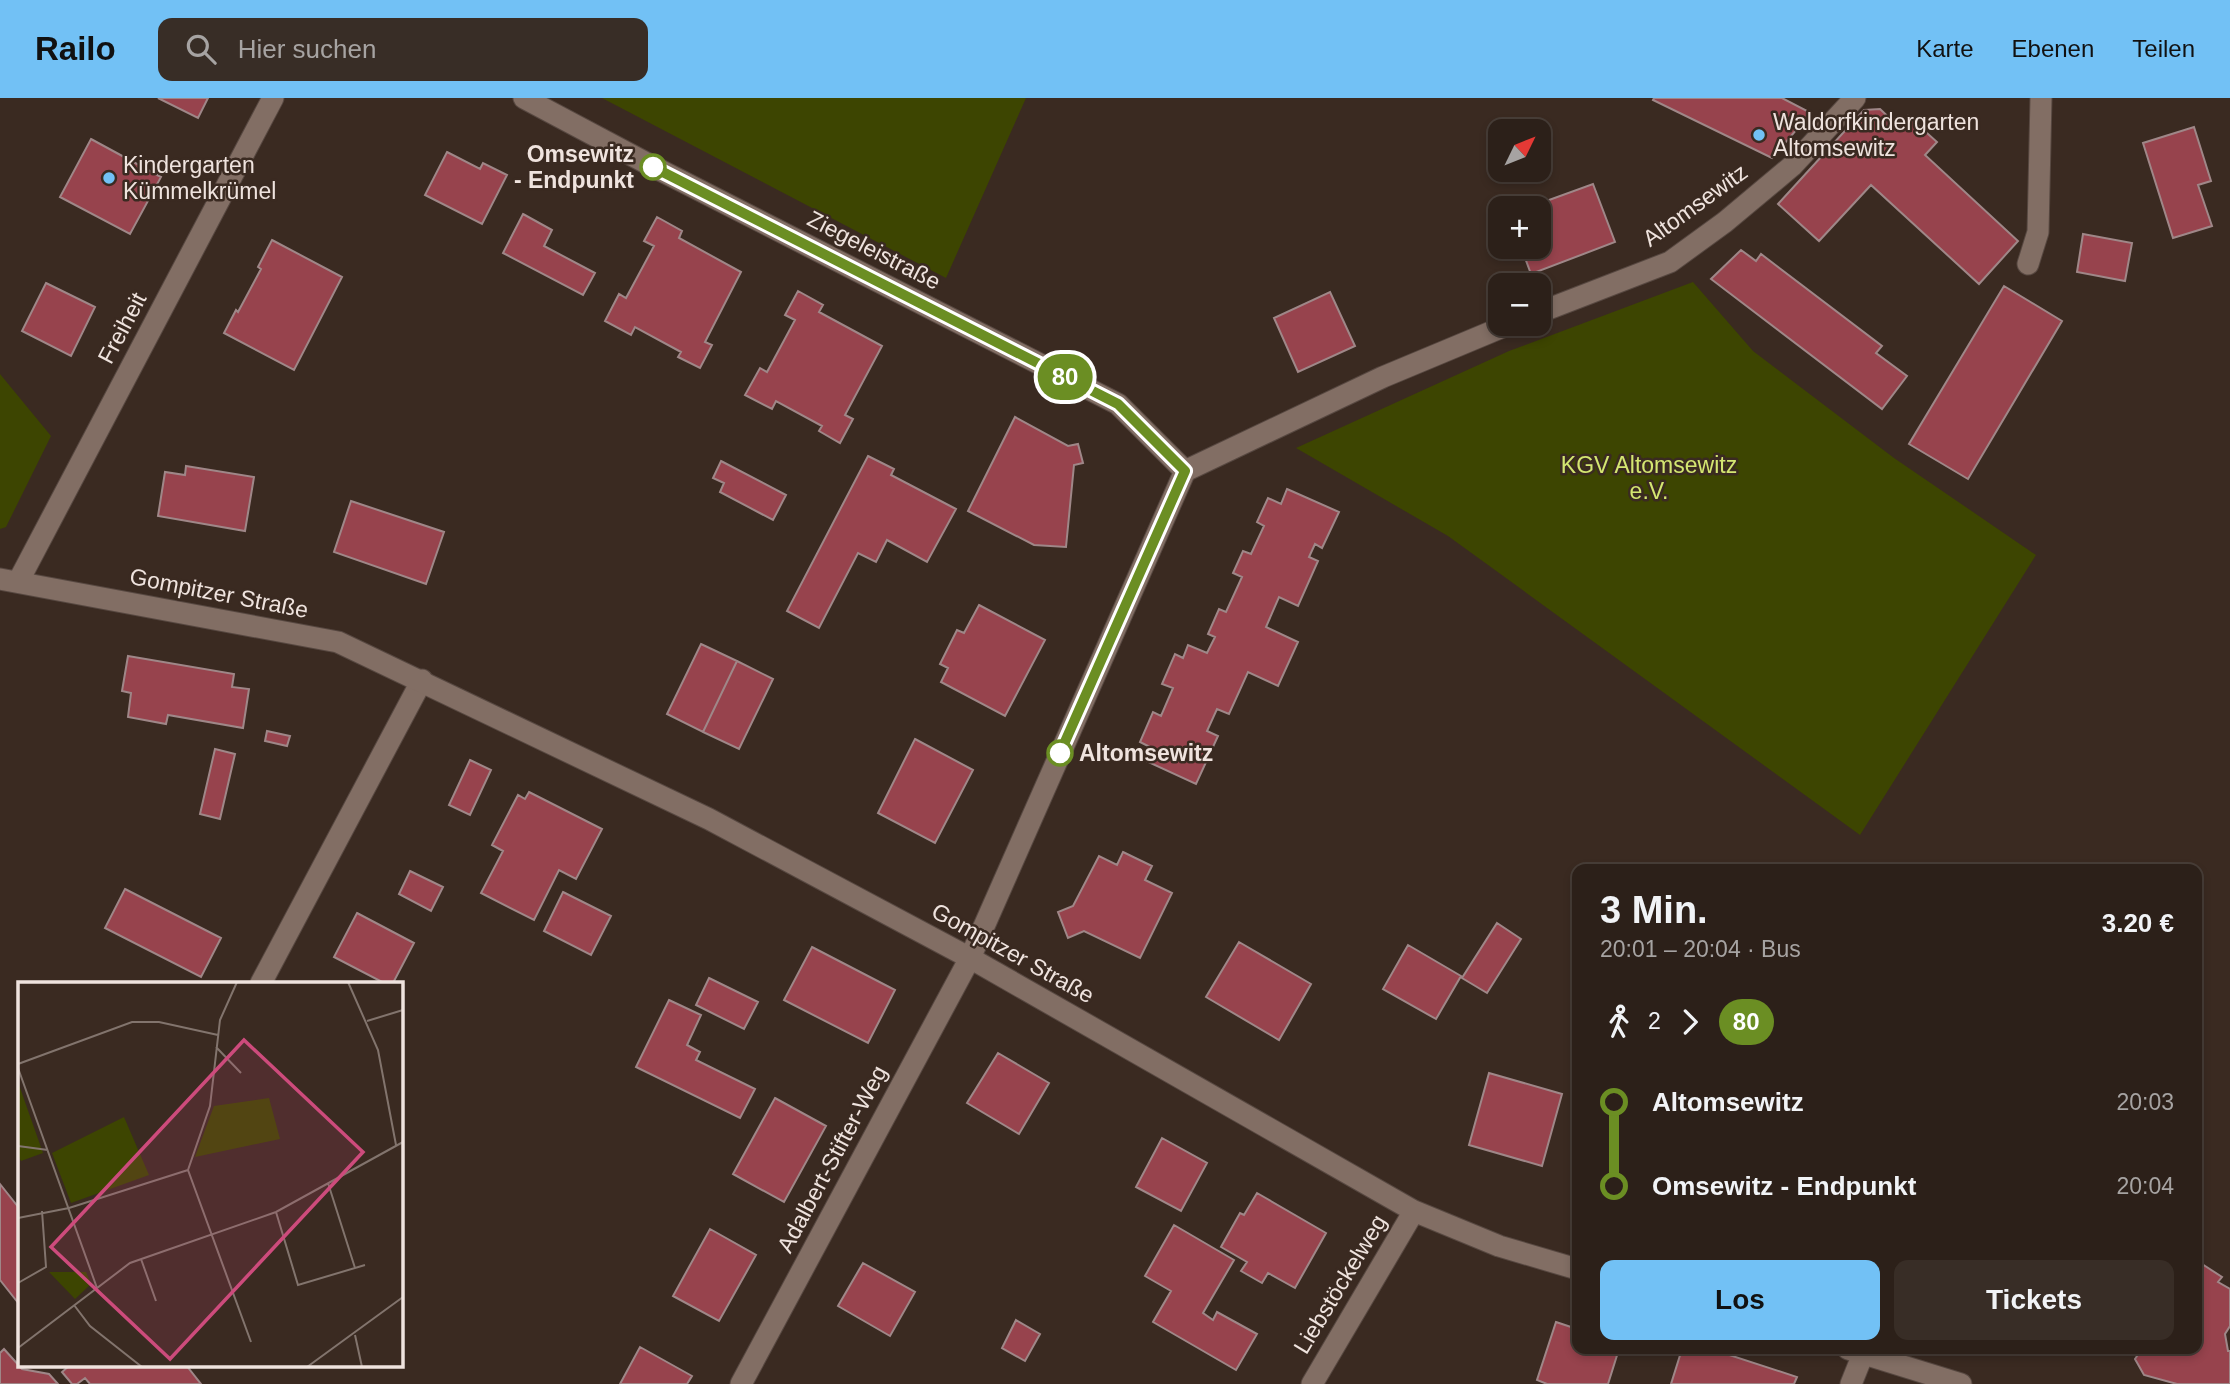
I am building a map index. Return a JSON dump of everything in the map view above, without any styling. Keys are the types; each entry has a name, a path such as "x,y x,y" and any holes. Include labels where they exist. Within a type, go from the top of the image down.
{"street":[{"name":"Freiheit","path":"9,581 273,98"},
{"name":"Ziegeleistraße","path":"524,98 1118,404 1185,471"},
{"name":"Altomsewitz","path":"1551,308 1670,262 1725,222 1792,166 1855,98"},
{"path":"2028,264 2038,232 2041,98"},
{"path":"970,958 1185,471 1383,377 1488,333"},
{"name":"Gompitzer Straße","path":"9,581 338,642 709,819 970,958 1414,1211 1499,1246 1572,1268"},
{"path":"262,982 422,680"},
{"name":"Adalbert-Stifter-Weg","path":"740,1384 970,958"},
{"name":"Liebstöckelweg","path":"1312,1384 1414,1211"},
{"path":"1851,1384 1856,1354"},
{"path":"1863,1354 1961,1384"}],"green space":[{"path":"602,98 1026,98 946,278"},
{"name":"KGV Altomsewitz e.V.","path":"1693,282 1753,351 1894,458 2036,555 1860,835 1448,536 1296,448 1509,351"},
{"path":"0,374 51,436 6,527 0,529"}],"building":[{"path":"158,98 208,98 198,118"},
{"name":"Waldorfkindergarten Altomsewitz","path":"1782,98 1811,113 1772,158 1653,100"},
{"path":"1880,109 1899,127 1908,116 1937,142 1925,155 2018,241 1979,284 1871,185 1819,241 1778,204 1864,110"},
{"path":"2194,127 2211,181 2198,185 2212,226 2173,238 2143,143"},
{"path":"91,139 161,177 130,234 60,197"},
{"path":"447,152 480,169 483,163 507,175 482,224 425,195"},
{"path":"1593,184 1615,242 1531,273 1525,259 1551,259 1551,199"},
{"path":"523,214 552,230 544,246 595,273 583,295 503,253"},
{"path":"657,217 682,231 679,238 741,272 705,342 712,345 700,368 678,357 681,352 635,327 631,335 605,321 619,294 626,298 654,246 644,241"},
{"path":"2083,234 2132,243 2125,281 2077,272"},
{"path":"272,240 342,277 294,370 224,333 261,269 258,267"},
{"path":"1741,250 1756,261 1761,254 1882,346 1876,353 1907,376 1882,409 1711,279"},
{"path":"46,283 95,307 71,356 22,331"},
{"path":"2004,286 2062,321 1968,479 1909,444"},
{"path":"798,291 823,305 819,312 882,346 845,415 853,419 840,443 819,431 822,426 776,401 772,409 745,395 760,368 767,372 795,320 785,315"},
{"path":"1330,292 1355,346 1298,372 1274,318"},
{"path":"1015,417 1068,446 1078,444 1083,463 1074,465 1066,547 1034,545 968,511"},
{"path":"868,456 894,469 891,475 956,509 927,562 887,540 876,562 858,553 819,628 787,611"},
{"path":"721,461 786,495 773,520 720,492 724,483 713,478"},
{"path":"186,466 254,477 245,531 158,516 165,472 185,475"},
{"path":"1287,489 1339,512 1322,548 1315,544 1309,557 1318,561 1298,606 1279,597 1266,627 1298,642 1278,686 1248,672 1229,714 1217,709 1207,731 1218,736 1196,784 1144,760 1150,747 1140,742 1153,712 1161,716 1173,688 1162,684 1175,654 1183,658 1188,645 1207,653 1215,637 1208,634 1219,609 1226,612 1242,577 1233,573 1243,551 1251,554 1264,526 1257,522 1268,498 1281,504"},
{"path":"351,501 444,532 426,584 334,552"},
{"path":"979,605 1045,640 1005,716 941,682 948,668 940,664 957,630 964,633"},
{"path":"701,644 737,661 703,732 667,714"},
{"path":"128,656 234,674 232,687 249,689 243,728 168,715 166,724 128,717 131,693 122,691"},
{"path":"737,661 773,679 739,749 703,732"},
{"path":"267,731 290,736 287,746 265,741"},
{"path":"915,739 973,770 935,843 878,813"},
{"path":"215,749 235,754 220,819 200,814"},
{"path":"470,760 491,770 470,815 449,805"},
{"path":"529,792 602,829 576,879 559,870 534,920 481,893 503,851 492,845 518,795 525,799"},
{"path":"1123,852 1152,866 1145,880 1172,893 1140,958 1084,931 1068,938 1058,912 1073,906 1099,856 1117,865"},
{"path":"410,871 443,887 431,911 399,894"},
{"path":"125,889 221,938 201,977 105,928"},
{"path":"563,892 611,916 591,955 544,931"},
{"path":"357,913 414,943 394,982 382,982 334,957"},
{"path":"1497,923 1521,939 1487,993 1462,978"},
{"path":"1239,942 1311,984 1279,1040 1206,997"},
{"path":"1408,945 1461,976 1436,1019 1383,989"},
{"path":"812,947 895,990 868,1043 784,1000"},
{"path":"709,978 758,1002 744,1029 696,1005"},
{"path":"669,1000 701,1015 687,1045 700,1052 696,1060 755,1089 740,1118 636,1067"},
{"path":"998,1053 1049,1083 1019,1134 967,1103"},
{"path":"1489,1073 1562,1094 1542,1166 1469,1145"},
{"path":"775,1098 826,1126 784,1202 733,1174"},
{"path":"1162,1138 1207,1163 1181,1211 1136,1187"},
{"path":"0,1184 18,1207 18,1303 0,1280"},
{"path":"1257,1193 1326,1233 1295,1288 1268,1273 1262,1283 1241,1271 1247,1262 1221,1247 1240,1213 1244,1215"},
{"path":"1174,1225 1234,1260 1203,1313 1213,1320 1217,1312 1257,1334 1236,1370 1153,1322 1171,1291 1145,1276"},
{"path":"710,1229 756,1255 719,1321 673,1296"},
{"path":"863,1263 915,1292 890,1336 838,1306"},
{"path":"2202,1264 2222,1277 2218,1282 2230,1289 2230,1326 2225,1334 2230,1351 2230,1384 2177,1384 2144,1375 2135,1359 2138,1354 2202,1354"},
{"path":"1016,1320 1040,1334 1025,1361 1002,1348"},
{"path":"1556,1322 1572,1327 1572,1354 1617,1354 1608,1384 1547,1384 1537,1380"},
{"path":"640,1347 692,1376 687,1384 620,1384"},
{"path":"4,1349 22,1369 49,1374 58,1384 0,1384 0,1353"},
{"path":"1680,1354 1726,1354 1797,1377 1794,1384 1671,1384"},
{"path":"69,1366 187,1366 201,1384 90,1384 85,1378 72,1384 62,1372"}],"bus line":[{"name":"80","path":"653,167 1118,404 1185,471 1060,753"}],"place":[{"name":"Waldorfkindergarten Altomsewitz","path":"1759,135"},
{"name":"Omsewitz - Endpunkt","path":"653,167"},
{"name":"Kindergarten Kümmelkrümel","path":"109,178"},
{"name":"Altomsewitz","path":"1060,753"}]}
